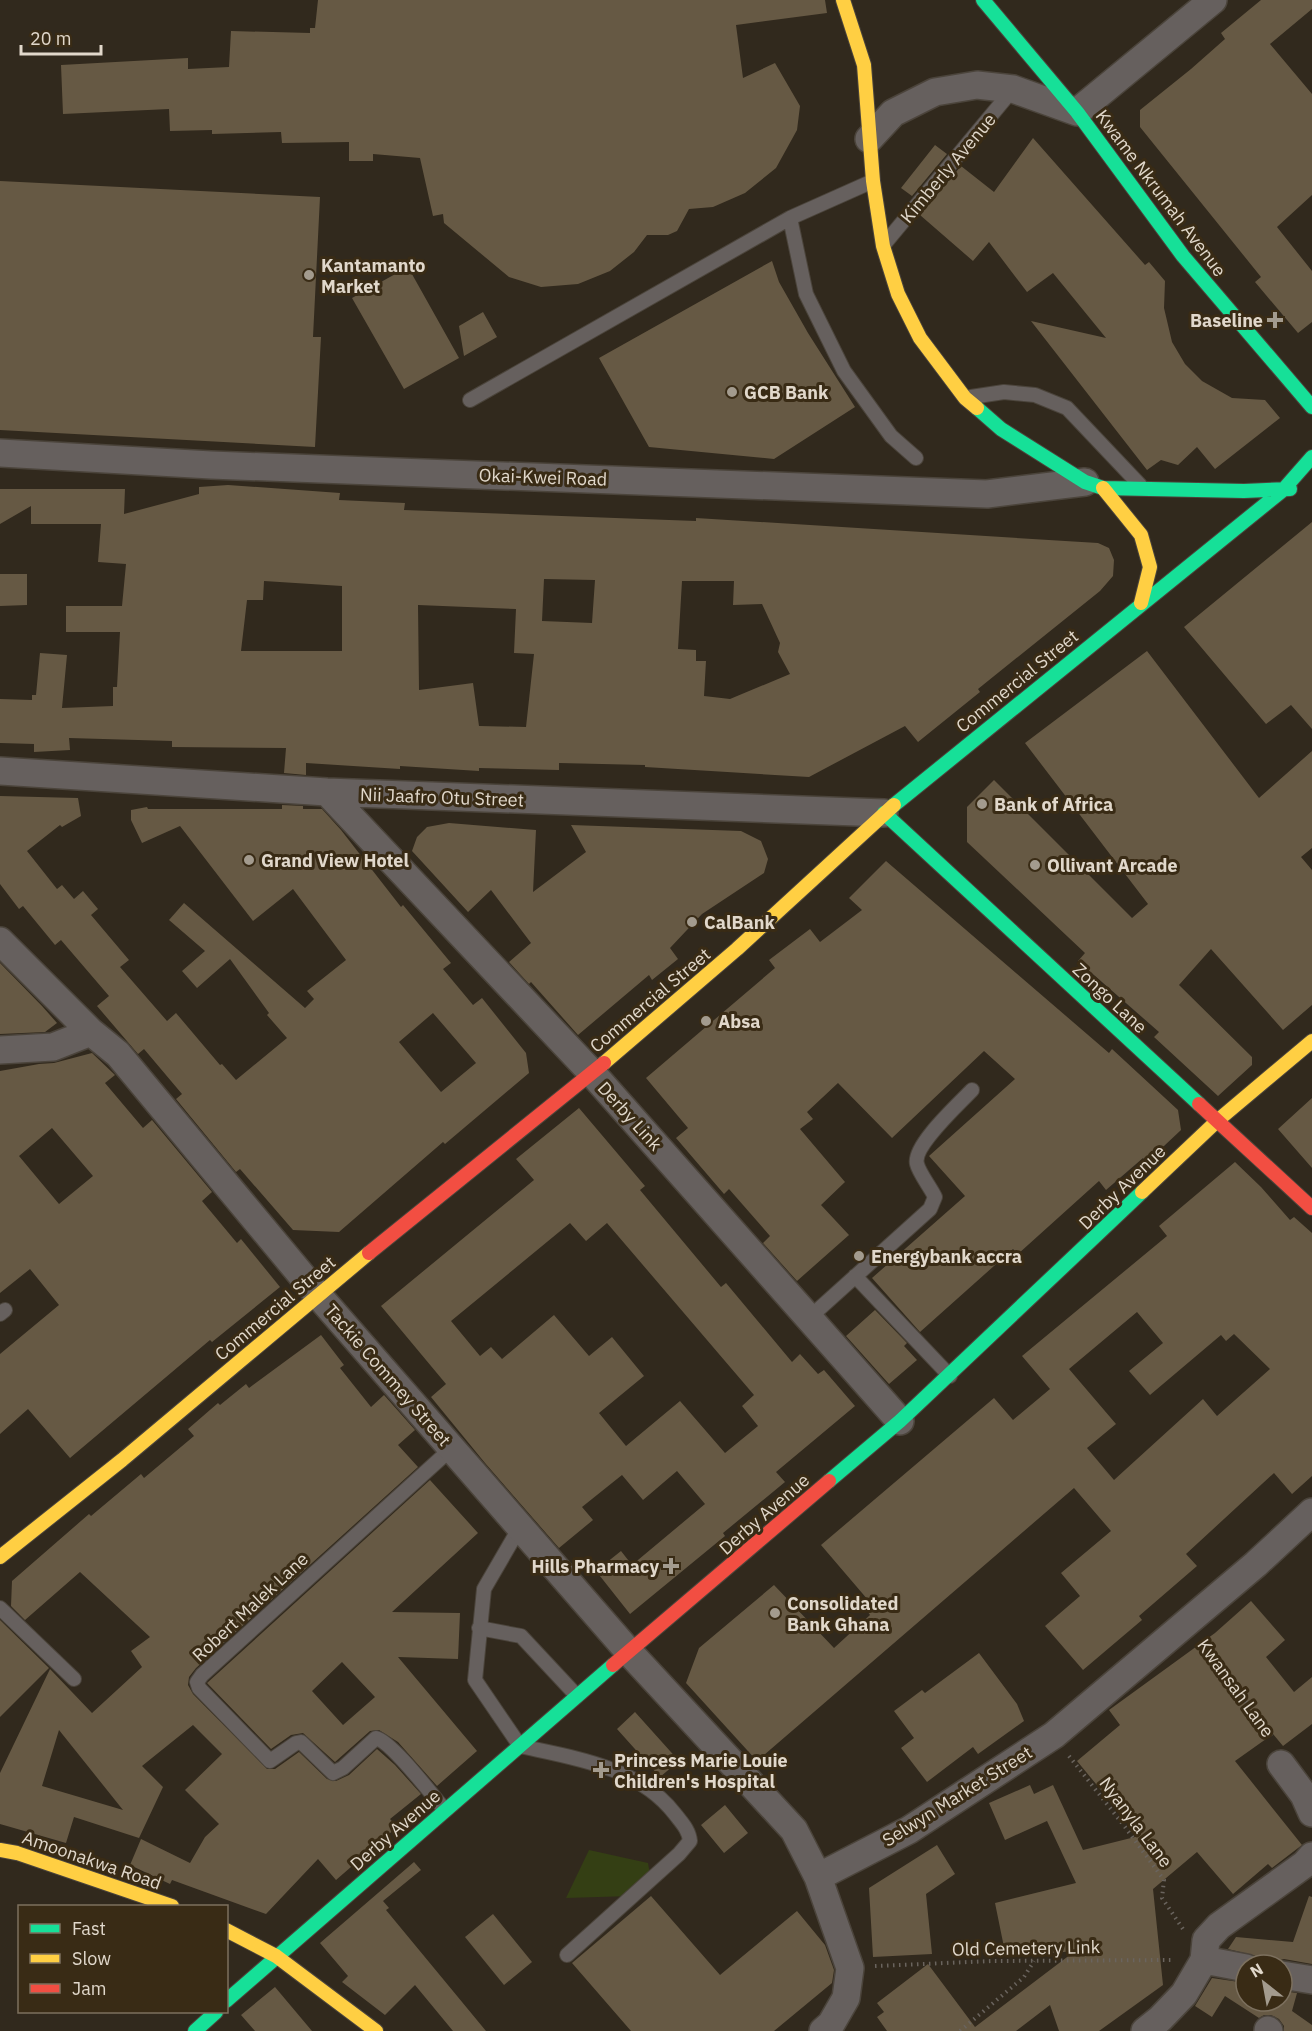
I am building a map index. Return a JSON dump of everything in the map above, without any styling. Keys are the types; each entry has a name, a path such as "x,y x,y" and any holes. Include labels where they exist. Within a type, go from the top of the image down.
{"street":[{"path":"843,0 864,65 868,140 873,181 883,246 898,294 920,338 966,398 1001,429 1094,485 1141,535 1150,567 1141,603"},
{"name":"Kwame Nkrumah Avenue","path":"983,0 1077,112 1183,256 1312,406"},
{"path":"1077,112 1213,0"},
{"name":"Kimberly Avenue","path":"868,140 893,112 935,92 977,85 1012,89 1077,112"},
{"name":"Okai-Kwei Road","path":"0,453 211,465 987,494 1094,485"},
{"name":"Commercial Street","path":"0,1557 122,1460 318,1295 592,1073 737,949 884,813 1283,490 1312,458"},
{"path":"1094,485 1145,490 1283,490 1302,486"},
{"name":"Nii Jaafro Otu Street","path":"0,771 327,792 884,813"},
{"name":"Derby Link","path":"327,792 592,1073 900,1421"},
{"name":"Zongo Lane","path":"884,813 1312,1208"},
{"name":"Tackie Commey Street","path":"0,941 91,1032 118,1054 318,1295 630,1652"},
{"path":"0,1050 53,1047 91,1032"},
{"name":"Derby Avenue","path":"228,1999 577,1696 900,1421 1217,1121 1312,1041"},
{"name":"Selwyn Market Street","path":"818,1877 909,1830 1054,1735 1256,1564 1312,1512"},
{"path":"630,1652 794,1830 818,1877 850,1968 846,1998 831,2024 822,2031"},
{"path":"1281,1764 1304,1795 1312,1813"},
{"path":"1145,2031 1184,1994 1204,1960 1206,1940 1219,1926 1305,1864 1312,1856"},
{"name":"Amoonakwa Road","path":"6,1857 169,1905"},
{"path":"228,1931 276,1956 376,2031"},
{"path":"1204,1960 1234,1966"},
{"path":"1294,1977 1312,1980"},
{"path":"195,2031 215,2013"}],"lane":[{"name":"Kimberly Avenue","path":"883,246 1012,89"},
{"path":"470,400 790,218 873,181"},
{"path":"790,218 806,294 844,371 891,436 916,458"},
{"path":"966,398 1004,392 1035,395 1067,408 1145,490"},
{"path":"809,1318 930,1209 935,1197 916,1163 918,1152 928,1137 972,1090"},
{"path":"855,1276 950,1376"},
{"name":"Robert Malek Lane","path":"445,1811 381,1739 376,1738 343,1768 333,1773 301,1743 296,1743 270,1761 199,1688 198,1682 202,1675 262,1619 452,1448"},
{"path":"520,1527 484,1588 475,1680 520,1746 610,1768 636,1781 664,1799 689,1832 690,1841 679,1854 567,1955"},
{"path":"0,1608 74,1679"},
{"path":"479,1628 521,1636 577,1696"}],"path":[{"name":"Kwansah Lane","path":"1186,1622 1279,1747 1272,1752 1281,1764"},
{"name":"Nyanyla Lane","path":"1054,1735 1164,1880 1162,1898 1204,1960"},
{"name":"Old Cemetery Link","path":"850,1968 992,1960 1204,1960"},
{"path":"960,2031 1024,1977 1034,1961"}],"green space":[{"path":"589,1850 648,1863 651,1880 631,1896 566,1898"}],"building":[{"path":"318,0 825,0 827,13 736,25 743,78 775,63 800,106 797,130 776,168 745,193 713,207 689,209 677,231 668,235 647,235 634,252 610,271 578,284 541,287 509,277 444,223 443,214 433,216 420,158 373,154 373,161 349,161 349,142 282,143 281,132 212,134 212,130 170,131 169,109 63,114 61,65 188,58 188,69 229,67 231,31 310,33 310,28 315,28"},
{"path":"1261,0 1312,0 1312,9 1270,44 1312,94 1312,195 1277,227 1312,271 1312,322 1298,333 1255,282 1261,277 1140,127 1140,110 1225,39 1221,33"},
{"path":"1033,138 1145,265 1149,262 1165,281 1164,308 1172,342 1185,364 1202,381 1232,398 1265,400 1280,418 1215,469 1197,447 1178,465 1161,460 1147,470 1031,321 1106,338 1053,273 1027,292 989,242 973,261 920,215 961,166 994,192"},
{"path":"935,145 947,154 912,196 901,188"},
{"path":"0,181 320,197 313,337 321,337 315,447 0,430"},
{"path":"772,261 779,282 855,407 774,459 649,447 599,358"},
{"path":"408,267 459,358 404,389 352,298"},
{"path":"483,312 497,337 464,356 459,326"},
{"path":"228,485 340,493 339,500 405,503 404,510 696,521 696,518 1098,543 1109,548 1114,560 1113,576 1100,591 978,689 980,692 918,742 905,726 809,777 645,767 645,765 559,763 559,770 479,768 479,771 306,763 306,775 284,773 286,748 172,747 172,741 69,738 70,750 34,752 34,744 0,743 0,699 32,700 32,695 36,695 40,653 67,655 62,708 113,706 113,687 117,687 120,632 66,632 66,606 122,606 126,564 98,562 101,524 31,524 31,506 0,524 0,489 125,489 124,514 199,494 199,487","holes":["544,579 595,580 592,623 542,621","264,581 342,586 342,651 241,651 247,600 263,600","682,581 734,581 733,605 762,604 780,643 778,652 790,674 730,699 704,696 706,661 696,661 696,650 678,649","418,605 516,609 514,653 534,654 526,727 479,726 473,683 419,690"]},
{"path":"1312,522 1312,729 1291,705 1266,724 1184,627"},
{"path":"0,574 27,574 27,605 0,606"},
{"path":"1147,651 1259,798 1312,751 1312,848 1301,857 1312,870 1312,1005 1283,1030 1211,949 1179,985 1252,1057 1252,1065 1218,1096 1154,1037 1159,1032 1078,961 1085,953 967,842 967,807 994,780 1132,918 1148,904 1025,743"},
{"path":"0,796 78,798 81,816 62,827 60,825 27,851 57,889 62,885 74,899 83,891 98,909 91,915 129,960 120,967 167,1021 176,1013 220,1065 222,1064 236,1080 287,1038 267,1015 269,1013 230,959 197,988 182,971 205,951 169,920 184,903 305,1008 314,999 307,991 346,960 293,889 253,921 180,826 142,843 131,820 131,810 147,807 148,809 282,809 282,805 303,806 303,809 322,809 401,907 403,905 451,963 443,969 473,1005 482,998 526,1053 529,1073 445,1144 443,1142 339,1232 293,1230 240,1169 236,1172 176,1099 182,1094 144,1049 138,1054 97,1006 109,996 61,940 55,945 23,906 19,909 0,884","holes":["433,1013 476,1063 441,1092 399,1042"]},
{"path":"449,823 536,830 533,892 586,852 571,825 741,831 761,841 768,859 764,873 702,914 670,948 678,959 652,980 649,975 578,1035 531,982 529,984 509,962 531,943 491,890 468,912 412,851 417,837 427,827"},
{"path":"886,861 1109,1053 1112,1049 1178,1110 1181,1130 1147,1162 1143,1158 1106,1190 1099,1181 1018,1254 1013,1249 920,1332 872,1278 965,1196 929,1156 1015,1079 984,1051 892,1138 838,1083 807,1112 813,1119 800,1129 845,1182 821,1205 849,1235 797,1281 763,1243 770,1236 729,1189 724,1194 676,1138 688,1128 646,1078 775,968 769,960 810,929 820,942 862,910 849,898"},
{"path":"0,963 57,1023 45,1032 0,1034"},
{"path":"92,1053 115,1075 105,1083 143,1128 152,1120 212,1192 202,1201 237,1243 241,1239 280,1287 212,1342 210,1340 70,1458 28,1409 0,1434 0,1354 59,1305 30,1269 0,1293 0,1071 54,1063","holes":["52,1128 93,1176 59,1204 19,1156"]},
{"path":"1312,1098 1312,1168 1278,1129"},
{"path":"579,1108 645,1186 640,1190 721,1287 726,1283 792,1362 800,1354 818,1374 824,1370 855,1406 776,1472 785,1482 723,1533 725,1536 630,1614 596,1571 621,1551 632,1565 705,1504 677,1471 643,1500 622,1475 582,1507 593,1520 559,1548 431,1397 446,1384 381,1306 534,1180 516,1159","holes":["570,1223 586,1241 607,1223 754,1395 742,1406 758,1426 725,1453 680,1401 626,1446 599,1413 644,1376 612,1337 589,1356 554,1315 502,1359 491,1347 480,1356 451,1321"]},
{"path":"1235,1162 1290,1220 1294,1217 1312,1233 1312,1476 1292,1494 1274,1473 1186,1554 1197,1566 1139,1616 1142,1620 1083,1670 1045,1626 1080,1596 1061,1573 1111,1531 1074,1488 757,1761 686,1683 699,1648 774,1585 834,1648 870,1615 863,1605 868,1600 821,1545 994,1398 1013,1420 1050,1389 1022,1356 1167,1236 1159,1226","holes":["1137,1312 1163,1343 1129,1371 1150,1395 1221,1335 1226,1341 1234,1334 1270,1369 1217,1416 1203,1399 1114,1480 1087,1448 1116,1424 1069,1369"]},
{"path":"875,1310 907,1343 904,1346 917,1360 889,1384 846,1336"},
{"path":"321,1335 344,1365 340,1368 371,1407 384,1395 415,1430 398,1445 418,1467 196,1668 189,1677 188,1685 193,1694 267,1769 275,1769 299,1752 327,1779 336,1781 349,1775 377,1749 421,1794 390,1819 397,1827 336,1880 318,1859 266,1914 172,1880 170,1884 130,1865 141,1839 190,1863 205,1837 219,1824 185,1790 222,1754 193,1725 142,1766 163,1787 139,1838 74,1817 66,1843 0,1824 0,1773 50,1669 92,1713 142,1667 131,1651 150,1637 80,1572 25,1620 11,1606 12,1581 89,1514 91,1516 141,1474 144,1478 194,1436 188,1429 218,1403 220,1405 246,1384 249,1388","holes":["59,1730 123,1810 42,1786"]},
{"path":"430,1480 478,1533 392,1612 460,1613 458,1659 398,1657 477,1751 437,1786 398,1742 379,1730 370,1731 335,1762 303,1733 291,1735 271,1749 207,1683","holes":["342,1662 375,1697 343,1725 312,1691"]},
{"path":"1251,1601 1285,1640 1266,1657 1294,1692 1312,1677 1312,1724 1283,1746 1273,1734 1235,1761 1302,1845 1272,1868 1268,1864 1233,1894 1197,1852 1153,1889 1163,1985 1099,2031 1059,2031 1050,2005 1016,2031 887,2031 877,2017 884,2012 877,2003 928,1964 975,2027 1075,1951 1006,1957 995,1903 1076,1883 1047,1821 1005,1840 989,1803 1030,1785 1034,1794 1053,1785 1083,1850 1139,1836 1077,1761 1120,1725 1109,1710 1215,1633"},
{"path":"0,1620 49,1668 0,1717"},
{"path":"979,1653 1017,1704 1024,1721 978,1754 973,1747 927,1782 901,1748 914,1738 894,1711 922,1690 925,1693"},
{"path":"635,1712 679,1761 660,1777 617,1729"},
{"path":"725,1805 748,1833 724,1853 701,1825"},
{"path":"937,1845 955,1874 926,1894 932,1954 873,1957 869,1888"},
{"path":"414,1862 421,1870 383,1901 389,1908 386,1910 486,2031 453,2031 415,1985 385,2015 342,1982 348,1976 320,1943"},
{"path":"651,1896 720,1975 797,1911 825,1945 834,1970 832,1983 774,2031 631,2031 572,1963"},
{"path":"1309,1896 1312,1897 1312,1964 1294,1961 1294,1953 1244,1953 1228,1949 1236,1937 1293,1942"},
{"path":"493,1914 532,1962 504,1985 465,1937"},
{"path":"1212,1978 1234,1981 1234,2002 1225,1996 1212,2017 1195,2006"},
{"path":"275,1987 312,2031 255,2031 241,2015"},
{"path":"1294,2012 1312,2025 1312,2031 1284,2031 1284,2026 1279,2019 1271,2015 1259,2018 1251,2013"}],"traffic: fast":[{"path":"983,0 1077,112 1183,256 1312,407"},
{"path":"977,408 1001,429 1085,482 1103,488 1244,491 1290,489"},
{"path":"894,805 1283,490 1312,457"},
{"path":"884,813 1199,1104"},
{"path":"829,1481 900,1421 1142,1192"},
{"path":"228,1999 613,1665"},
{"path":"195,2031 215,2013"}],"traffic: slow":[{"path":"843,0 864,65 873,181 883,246 898,294 920,338 965,398 977,408"},
{"path":"1103,488 1141,535 1150,567 1141,603"},
{"path":"604,1063 737,949 894,805"},
{"path":"1142,1192 1217,1121 1312,1041"},
{"path":"0,1557 122,1460 369,1253"},
{"path":"0,1850 17,1853 169,1905"},
{"path":"228,1931 276,1956 376,2031"}],"traffic: jam":[{"path":"369,1253 604,1063"},
{"path":"1199,1104 1312,1208"},
{"path":"613,1665 829,1481"}],"place":[{"name":"Kantamanto Market","path":"309,275"},
{"name":"Baseline","path":"1275,320"},
{"name":"GCB Bank","path":"732,392"},
{"name":"Bank of Africa","path":"982,804"},
{"name":"Grand View Hotel","path":"249,860"},
{"name":"Ollivant Arcade","path":"1035,865"},
{"name":"CalBank","path":"692,922"},
{"name":"Absa","path":"706,1021"},
{"name":"Energybank accra","path":"859,1256"},
{"name":"Hills Pharmacy","path":"671,1566"},
{"name":"Consolidated Bank Ghana","path":"775,1613"},
{"name":"Princess Marie Louie Children's Hospital","path":"601,1770"}]}
